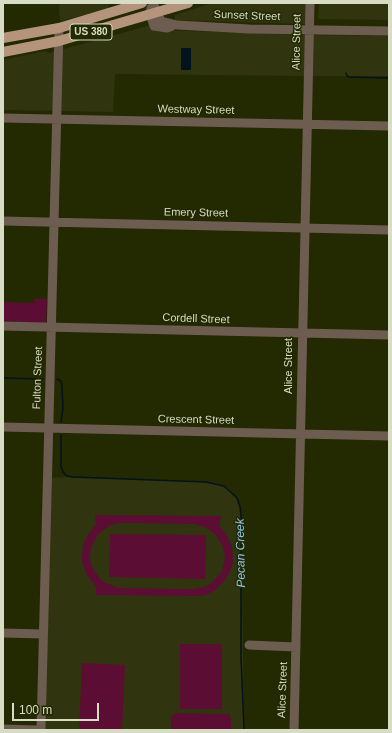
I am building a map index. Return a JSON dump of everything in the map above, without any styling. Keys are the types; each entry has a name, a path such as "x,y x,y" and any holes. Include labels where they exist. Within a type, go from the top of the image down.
{"main road":[{"name":"US 380","path":"3,38 59,28 142,3"},
{"name":"US 380","path":"3,52 59,41 153,8 188,3"}],"street":[{"name":"Alice Street","path":"294,730 310,3"},
{"name":"Sunset Street","path":"153,8 154,26 167,28 177,24 249,29 389,31"},
{"name":"Fulton Street","path":"41,730 59,28"},
{"name":"Westway Street","path":"3,118 389,126"},
{"name":"Emery Street","path":"3,221 389,230"},
{"name":"Cordell Street","path":"3,326 389,335"},
{"name":"Crescent Street","path":"3,427 389,436"},
{"path":"3,633 43,634"},
{"path":"249,645 296,647"},
{"path":"3,729 37,730"}],"shaded area":[{"path":"59,3 108,3 109,9 60,21"},
{"path":"212,3 306,3 306,24 175,20 175,15"},
{"path":"319,3 389,3 389,20 318,19"},
{"path":"151,25 159,30 306,35 304,76 115,74 113,112 3,110 3,60 45,51 49,53"},
{"path":"312,35 389,36 389,76 311,76"},
{"path":"34,299 47,299 46,323 3,321 3,302 34,303"},
{"path":"73,477 206,482 220,484 228,488 237,498 241,514 244,730 46,730 47,478"},
{"path":"95,515 221,516 219,526 226,534 232,547 233,560 231,569 225,580 217,589 206,595 96,595 96,587 86,574 82,561 82,555 84,542 96,524","holes":["122,523 194,524 205,527 215,534 223,547 225,558 222,571 210,584 205,587 193,589 119,588 100,579 92,567 90,559 91,547 97,536 111,525"]},
{"path":"110,534 206,535 205,579 109,577"},
{"path":"180,644 222,644 222,709 180,709"},
{"path":"82,663 125,665 122,730 79,730"},
{"path":"175,713 229,714 231,720 231,730 171,730 171,717"}],"water":[{"path":"181,48 191,48 191,70 181,70"}],"waterway":[{"path":"346,73 349,77 389,78"},
{"name":"Pecan Creek","path":"3,378 43,379"},
{"name":"Pecan Creek","path":"57,379 61,381 62,386 63,408 61,422"},
{"name":"Pecan Creek","path":"61,435 61,466 63,472 67,476 206,482 224,486 237,498 241,516 241,658 244,730"}]}
